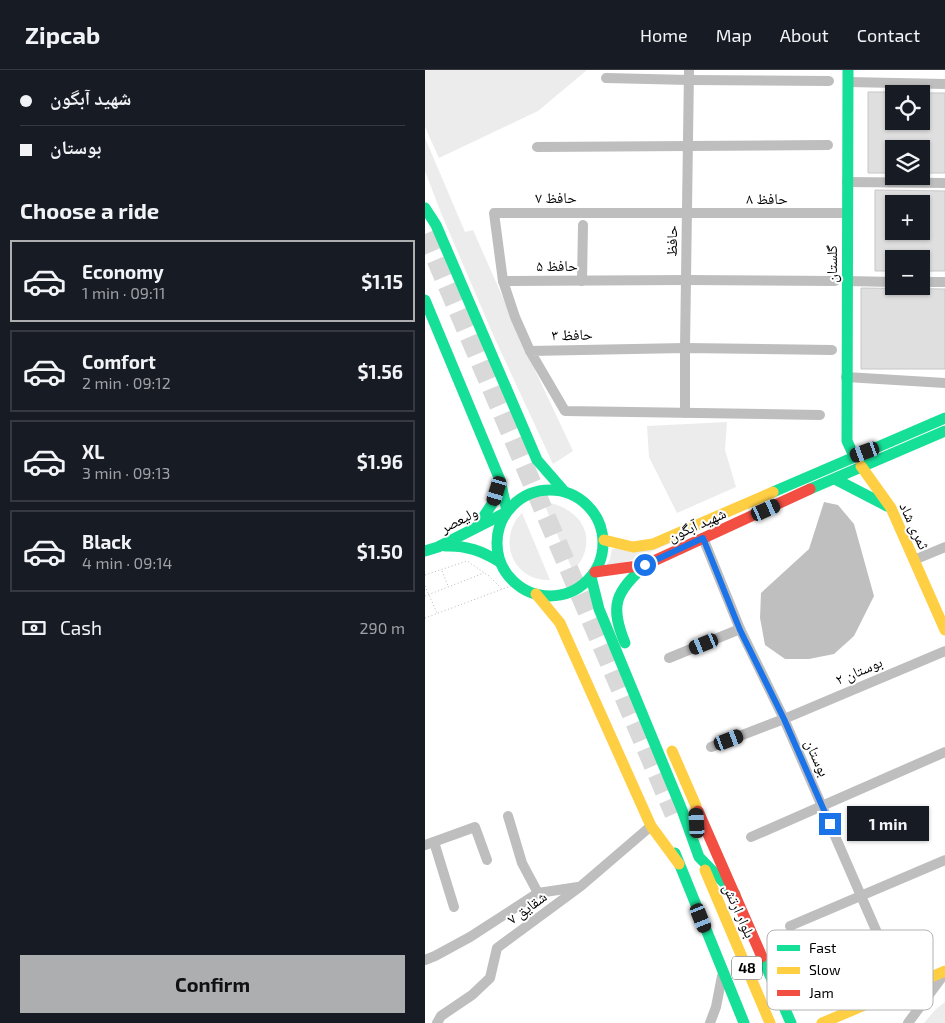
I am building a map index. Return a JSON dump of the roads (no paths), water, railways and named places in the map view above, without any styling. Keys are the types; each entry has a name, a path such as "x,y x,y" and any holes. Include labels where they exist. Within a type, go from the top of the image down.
{"main road":[{"name":"گلستان","path":"848,70 847,441 855,456"},
{"path":"425,208 436,226 537,460 564,491"},
{"path":"425,300 500,480 506,512"},
{"name":"شهید آبگون","path":"604,540 633,547 653,544 945,418"},
{"name":"شهید آبگون","path":"593,574 645,565 861,466 945,431"},
{"name":"ثمری شاد","path":"861,466 891,508 945,630"},
{"path":"835,479 891,508"},
{"path":"477,527 487,514 500,480"},
{"path":"542,490 564,491 579,498 592,509 600,524 604,540 602,557 593,574 579,588 569,593 547,596 536,594 517,584 508,576 500,562 496,545 498,528 506,512 521,498 531,492 542,490"},
{"path":"760,497 766,510"},
{"name":"ولیعصر","path":"425,551 438,547 506,512"},
{"path":"438,547 458,545 476,548 500,562"},
{"path":"640,679 621,634 616,612 622,589 645,565"},
{"path":"593,574 599,609 682,810 699,857 735,894"},
{"path":"536,594 560,623 651,826 679,864"},
{"path":"668,742 767,968"},
{"path":"696,806 699,857"},
{"name":"بلوار ارتش","path":"674,814 699,857 771,1023"},
{"name":"48","path":"666,828 744,1023"},
{"path":"933,977 945,972"},
{"path":"785,1010 791,1023"},
{"path":"822,1023 854,1010"}],"street":[{"path":"606,78 689,75 829,81"},
{"name":"حافظ","path":"685,413 689,75"},
{"path":"848,82 945,84"},
{"path":"537,147 828,145"},
{"path":"847,182 945,183"},
{"path":"425,197 436,226"},
{"name":"حافظ ۷","path":"503,281 494,213 688,214"},
{"name":"حافظ ۸","path":"688,214 847,213"},
{"path":"582,281 583,225"},
{"path":"503,281 515,317 530,351"},
{"name":"حافظ ۵","path":"503,281 835,281"},
{"path":"847,281 885,282"},
{"path":"930,282 945,282"},
{"name":"حافظ ۳","path":"685,413 565,411 530,351 685,348 832,350"},
{"path":"846,377 945,383"},
{"path":"685,413 820,415"},
{"name":"بوستان","path":"703,538 740,630 784,719 876,930"},
{"path":"914,560 945,547"},
{"path":"669,658 740,630"},
{"name":"بوستان ۲","path":"711,747 784,719 945,652"},
{"path":"751,837 945,752"},
{"path":"507,816 522,863 538,893"},
{"name":"شقایق ۷","path":"437,1023 441,1016 472,995 489,978 497,948 581,886 651,826"},
{"path":"455,906 429,844 475,828 487,860"},
{"path":"790,926 945,860"},
{"path":"425,960 470,937 538,893 581,886"},
{"path":"933,988 945,972"},
{"path":"711,1023 723,973"},
{"path":"907,1023 917,1010"}],"tunnel":[{"path":"425,234 674,814"}]}
